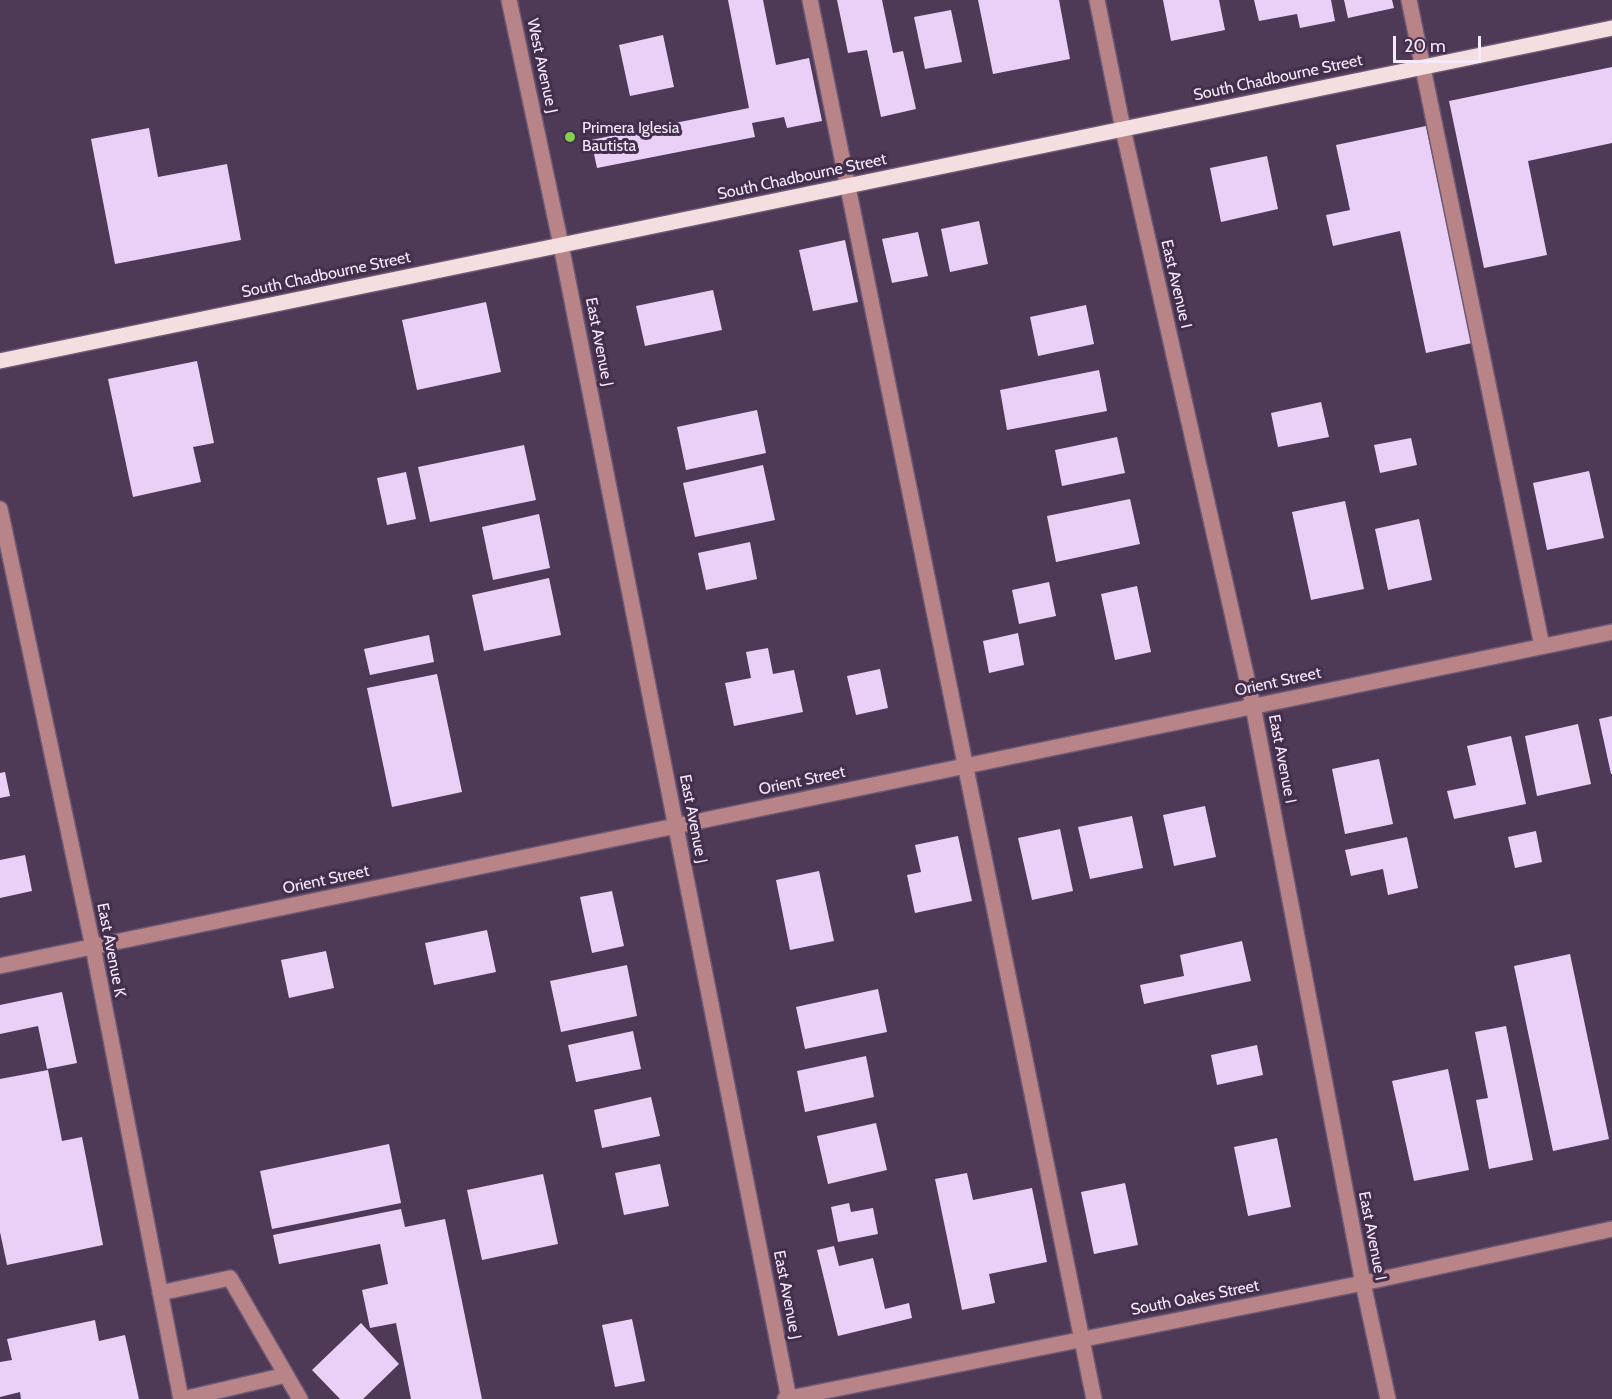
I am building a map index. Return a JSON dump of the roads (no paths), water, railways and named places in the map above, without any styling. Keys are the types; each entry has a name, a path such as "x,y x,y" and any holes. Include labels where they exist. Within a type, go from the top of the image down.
{"main road":[{"name":"South Chadbourne Street","path":"0,361 1612,28"}],"street":[{"name":"West Avenue J","path":"509,0 561,245"},
{"path":"810,0 1094,1399"},
{"name":"East Avenue I","path":"1098,0 1123,129 1253,706 1363,1283 1388,1399"},
{"path":"1409,0 1542,646"},
{"name":"East Avenue J","path":"561,245 788,1399"},
{"name":"East Avenue K","path":"0,509 93,947 182,1399"},
{"name":"Orient Street","path":"0,966 1612,632"},
{"name":"South Oakes Street","path":"788,1399 1363,1283 1612,1229"},
{"path":"160,1293 230,1278 300,1399"},
{"path":"182,1399 286,1375"}],"place":[{"name":"Primera Iglesia Bautista","path":"570,137"}]}
